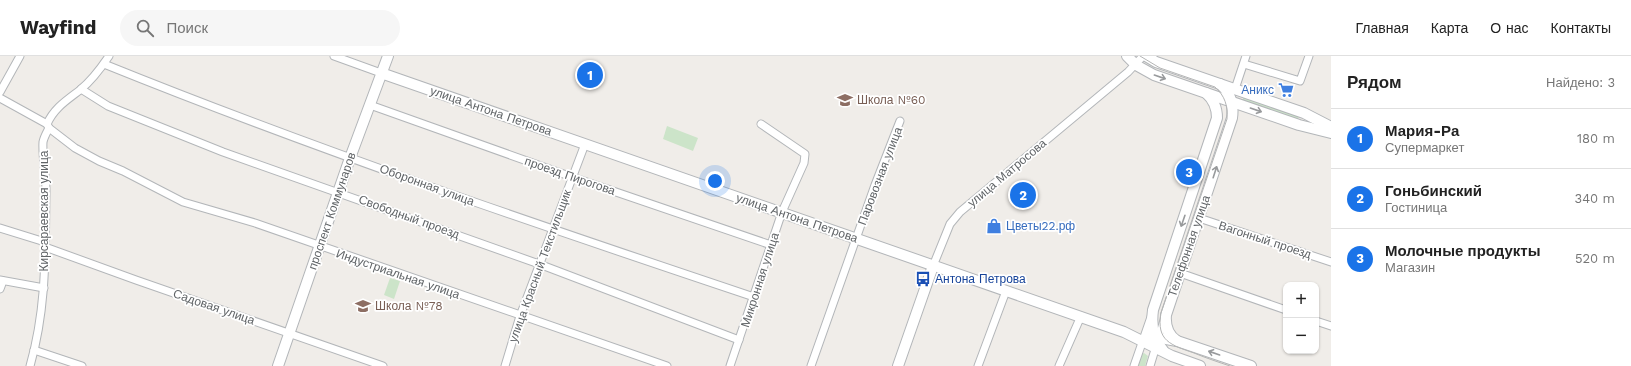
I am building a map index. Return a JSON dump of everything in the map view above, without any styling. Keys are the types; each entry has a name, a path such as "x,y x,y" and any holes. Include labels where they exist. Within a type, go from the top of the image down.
{"street":[{"path":"0,92 20,56"},
{"name":"Кирсараевская улица","path":"30,366 42,308 44,288 46,183 44,141 51,116 62,103 81,89 104,64 109,56"},
{"name":"улица Антона Петрова","path":"334,56 933,266 1082,316 1124,332 1152,340 1177,341 1251,366"},
{"name":"проспект Коммунаров","path":"278,366 350,158 388,56"},
{"path":"1127,56 1136,64 1154,75 1206,93 1230,96 1304,113 1331,126"},
{"path":"1144,56 1156,62 1220,84 1230,96 1299,125 1331,133"},
{"name":"улица Матросова","path":"898,366 933,266 950,224 960,212 1144,56"},
{"name":"Телефонная улица","path":"1134,366 1152,340 1166,314 1232,118 1230,96 1246,56"},
{"path":"1244,64 1300,81 1309,56"},
{"name":"Оборонная улица","path":"104,64 173,92 350,158 552,230 754,296"},
{"name":"Свободный проезд","path":"81,89 108,106 194,140 539,264 739,340"},
{"path":"1206,93 1211,97 1217,111 1230,96"},
{"name":"Индустриальная улица","path":"0,98 48,126 75,148 183,202 255,224 667,366"},
{"name":"проезд Пирогова","path":"370,105 572,177 771,245"},
{"name":"Телефонная улица","path":"1150,366 1153,310 1216,125 1217,111"},
{"name":"Паровозная улица","path":"811,366 875,185 900,121"},
{"name":"Микронная улица","path":"730,366 782,212 804,163 805,154 761,124"},
{"name":"улица Красный Текстильщик","path":"504,366 520,316 585,144"},
{"name":"Вагонный проезд","path":"1199,218 1331,262"},
{"name":"Садовая улица","path":"0,228 289,334 382,366"},
{"path":"1180,273 1283,309"},
{"path":"0,289 1,280 44,288"},
{"path":"978,366 1006,291"},
{"path":"1166,314 1167,329 1170,336 1177,341"},
{"path":"1059,366 1082,316"},
{"path":"1319,322 1331,326"},
{"name":"улица Антона Петрова","path":"1152,340 1172,356 1200,366"},
{"path":"34,350 82,366"}],"green space":[{"path":"1244,96 1299,115 1298,120 1242,101"},
{"path":"667,126 698,138 693,151 663,139"},
{"path":"390,278 400,281 394,299 384,295"},
{"path":"1144,353 1148,356 1145,366 1138,366 1142,354"}],"tram line":[{"path":"1140,56 1160,68 1215,87 1225,102 1227,119 1161,313 1160,322 1163,336 1172,344 1230,366"}],"place":[{"name":"Мария-Ра","path":"590,75"},
{"name":"Аникс","path":"1286,90"},
{"name":"Школа №60","path":"845,100"},
{"name":"Молочные продукты","path":"1189,172"},
{"name":"Гоньбинский","path":"1023,195"},
{"name":"Цветы22.рф","path":"994,226"},
{"name":"Антона Петрова","path":"923,279"},
{"name":"Школа №78","path":"363,306"}]}
